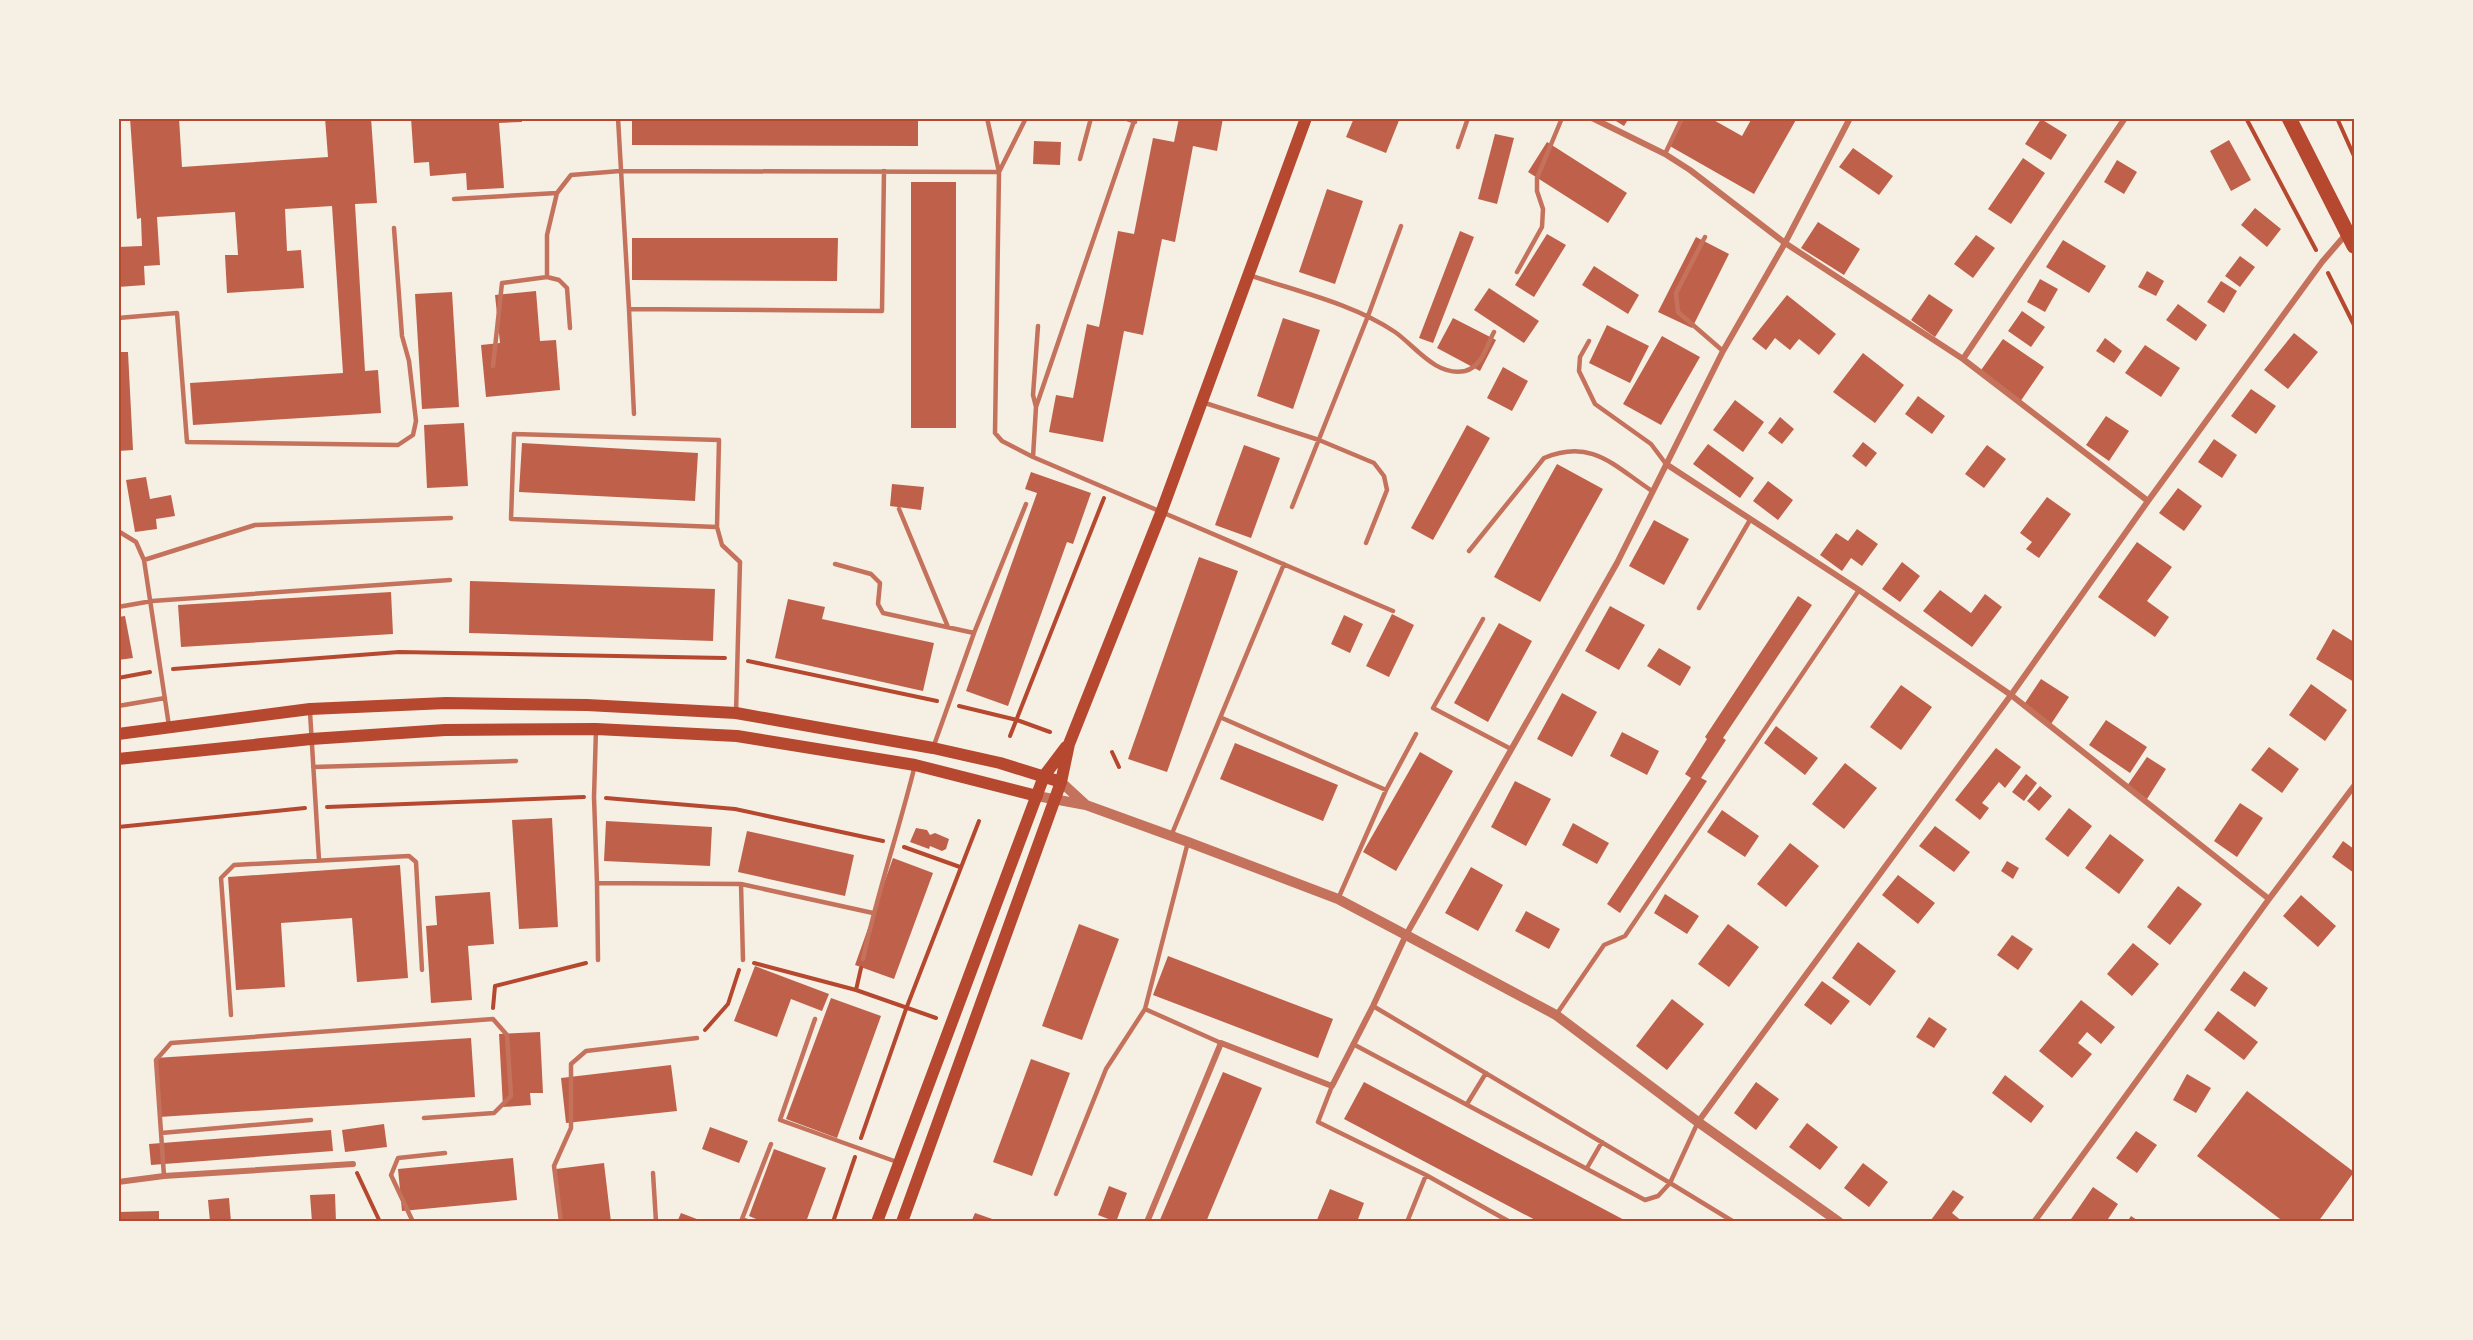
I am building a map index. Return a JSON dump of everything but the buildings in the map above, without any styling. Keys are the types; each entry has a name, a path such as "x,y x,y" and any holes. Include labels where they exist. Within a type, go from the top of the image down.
{"main road":[{"path":"902,1221 1061,782 1069,744 1161,513 1306,118"},
{"path":"2289,118 2351,239"},
{"path":"118,734 310,709 446,703 587,705 736,713 933,748 1000,763 1061,782"},
{"path":"118,759 311,739 445,730 596,729 737,736 915,765 1037,796"},
{"path":"877,1221 1044,777 1069,744"}],"street":[{"path":"1592,118 1665,154 1690,170 1785,243 1963,359 2148,501"},
{"path":"1147,1221 1221,1043 1332,1086 1406,935 1617,563 1723,351 1785,243 1850,118"},
{"path":"1963,359 2125,118"},
{"path":"1698,1122 2011,695 2148,501 2322,262 2351,239"},
{"path":"1666,464 1859,590 2011,695 2269,898"},
{"path":"1061,782 1086,805"},
{"path":"2034,1221 2269,898 2355,786"},
{"path":"1037,796 1054,801 1086,805 1188,842 1338,899 1406,935 1556,1015 1698,1122 1839,1221"},
{"path":"118,1182 164,1176 353,1164"}],"lane":[{"path":"618,118 634,414"},
{"path":"987,118 999,172 995,433 1002,441 1033,456 1393,611"},
{"path":"999,172 1026,118"},
{"path":"1080,159 1091,118"},
{"path":"1033,456 1036,407 1135,120 1124,118"},
{"path":"1458,147 1468,118"},
{"path":"1517,272 1542,227 1544,208 1537,192 1537,178 1562,118"},
{"path":"1665,154 1682,118"},
{"path":"547,277 547,235 557,194 571,175 620,171 999,172"},
{"path":"629,309 882,311 884,171"},
{"path":"454,199 557,194"},
{"path":"1292,507 1401,226"},
{"path":"118,318 177,313 187,442 398,445 413,435 416,421 409,361 402,336 393,228"},
{"path":"1705,237 1676,293 1678,312 1723,351"},
{"path":"1249,274 1368,316 1396,332 1433,363 1449,370 1466,371 1479,363 1494,332"},
{"path":"493,366 502,283 547,277 559,279 567,288 570,328"},
{"path":"1036,407 1033,395 1038,326"},
{"path":"1589,341 1580,357 1579,371 1594,404 1651,444 1666,464"},
{"path":"1202,402 1318,440 1374,463 1384,476 1387,490 1366,543"},
{"path":"717,527 511,519 514,434 719,440 717,527 722,545 740,562 736,713"},
{"path":"1469,551 1544,458 1560,451 1593,452 1652,492"},
{"path":"933,748 974,633 1026,504"},
{"path":"899,509 948,627"},
{"path":"144,560 255,525 451,518"},
{"path":"1699,608 1750,520"},
{"path":"118,531 136,542 144,560 152,601 169,726"},
{"path":"835,564 871,574 880,583 878,604 883,613 974,633"},
{"path":"1171,836 1222,718 1284,564"},
{"path":"118,607 152,601 450,580"},
{"path":"1556,1015 1604,945 1625,936 1859,590"},
{"path":"1483,619 1433,708 1511,749"},
{"path":"118,706 165,698"},
{"path":"310,709 319,860"},
{"path":"1222,718 1386,790"},
{"path":"596,729 594,796 598,960"},
{"path":"1338,899 1386,790 1416,734"},
{"path":"313,767 516,761"},
{"path":"863,959 873,913 895,843 915,765"},
{"path":"1056,1194 1106,1069 1145,1009 1188,842"},
{"path":"231,1015 221,878 234,865 409,856 416,862 422,970"},
{"path":"597,883 741,884 873,913"},
{"path":"741,884 743,960"},
{"path":"1373,1006 1734,1221"},
{"path":"1145,1009 1221,1043"},
{"path":"164,1176 156,1060 171,1043 493,1019 507,1035 511,1096 494,1113 424,1118"},
{"path":"815,1019 780,1120 898,1163"},
{"path":"561,1221 554,1166 571,1128 571,1064 586,1051 697,1038"},
{"path":"1353,1044 1645,1200 1658,1196 1670,1183 1698,1122"},
{"path":"1467,1104 1486,1073"},
{"path":"1332,1086 1318,1122 1426,1175 1510,1221"},
{"path":"161,1133 311,1120"},
{"path":"1587,1168 1602,1142"},
{"path":"750,1221 742,1219 771,1144"},
{"path":"413,1221 391,1175 398,1158 445,1153"},
{"path":"653,1173 656,1221"},
{"path":"1408,1221 1426,1175"}],"path":[{"path":"2246,118 2355,325"},
{"path":"2337,118 2355,156"},
{"path":"1010,736 1107,489"},
{"path":"118,678 161,670 399,652 739,659 1017,720 1050,732"},
{"path":"1112,752 1119,766"},
{"path":"118,827 316,807 594,796 735,809 895,843 960,867"},
{"path":"833,1221 906,1009 979,821"},
{"path":"856,990 863,959"},
{"path":"493,1019 495,986 598,960"},
{"path":"697,1038 728,1004 743,960 856,990 906,1009 951,1022"},
{"path":"353,1164 380,1221"}]}
